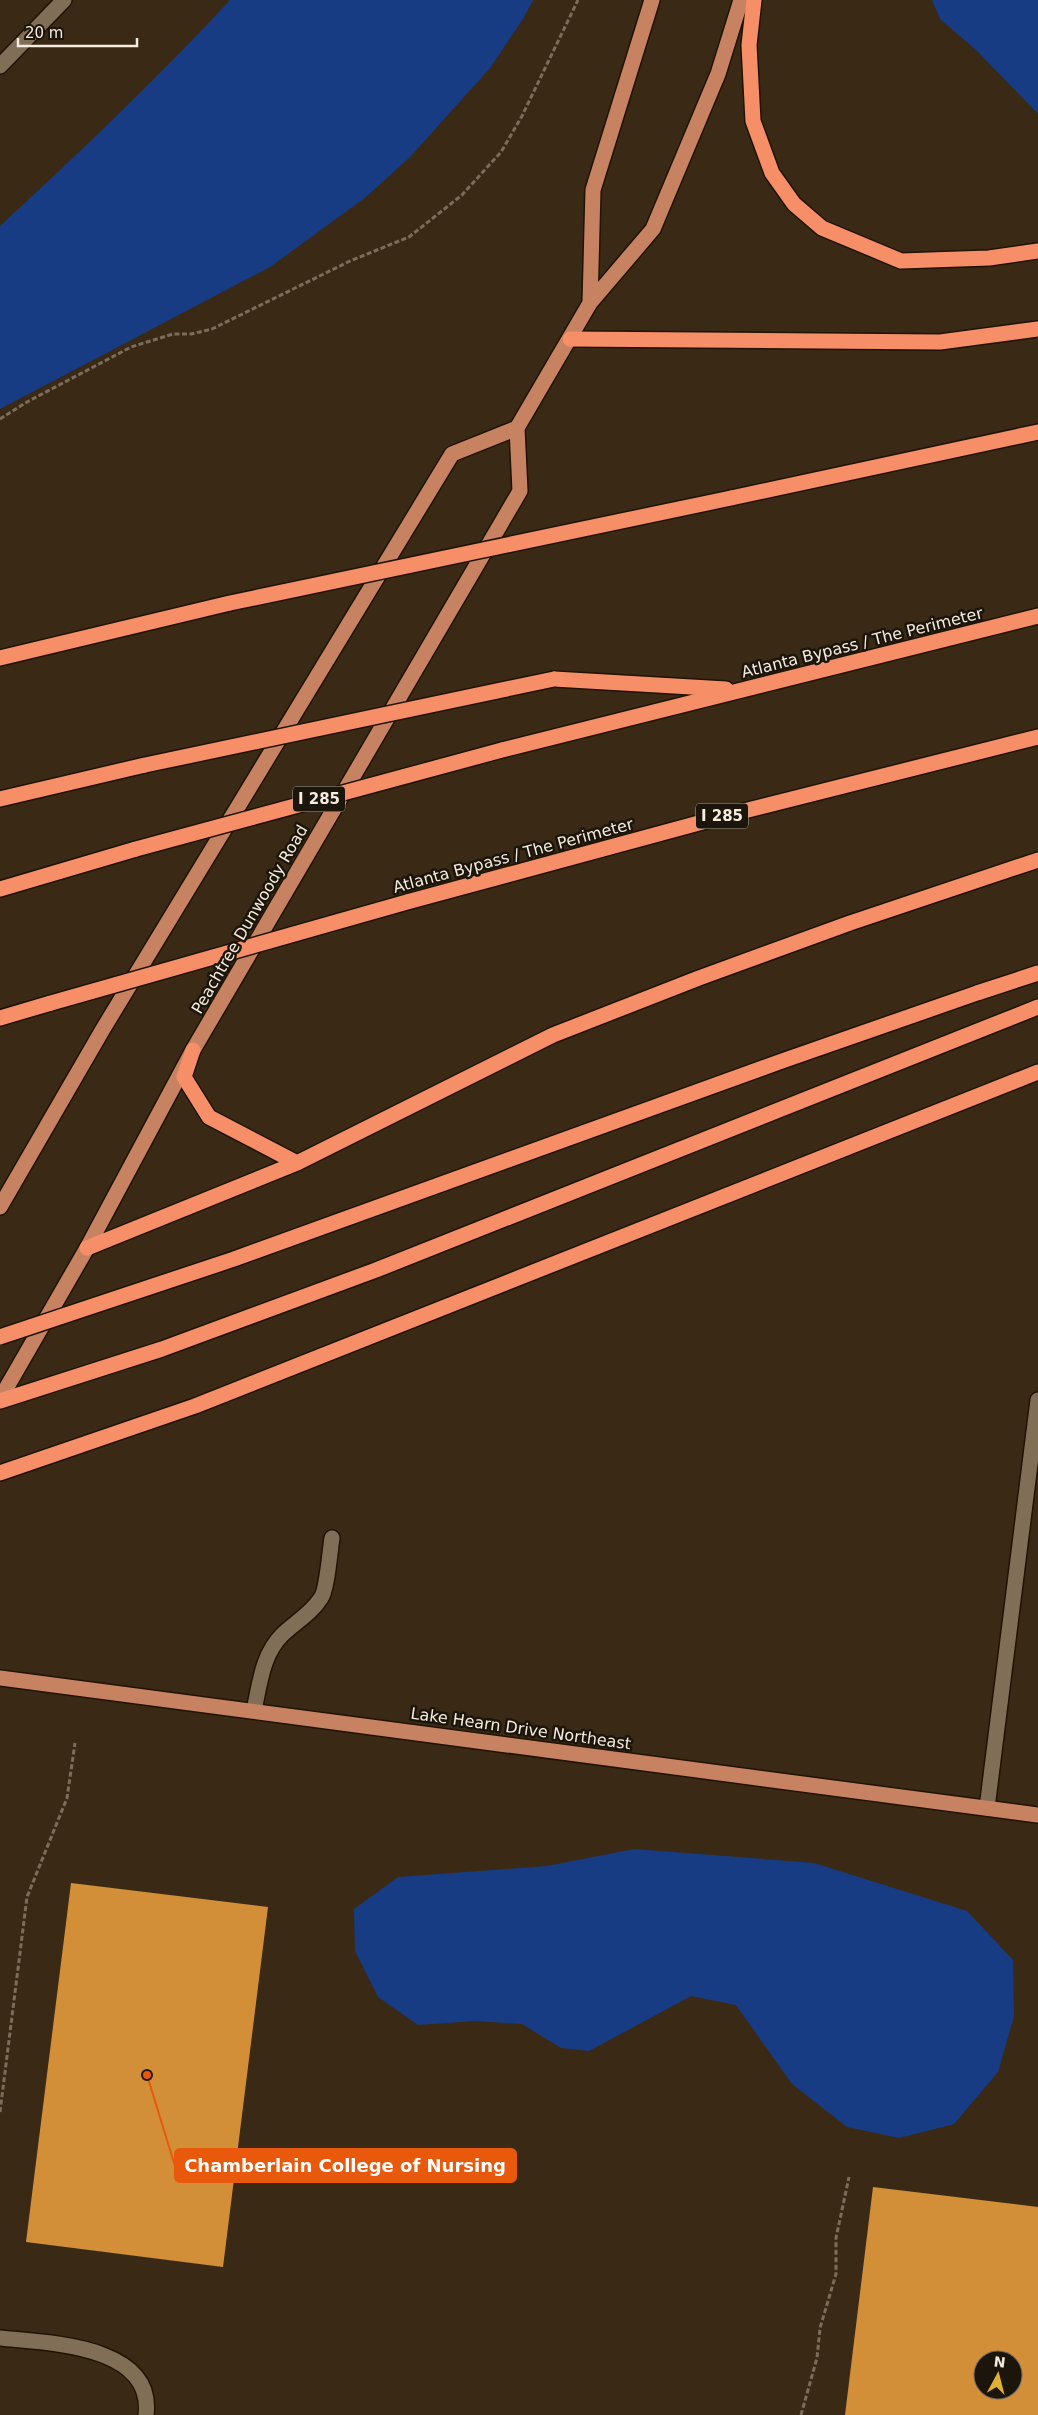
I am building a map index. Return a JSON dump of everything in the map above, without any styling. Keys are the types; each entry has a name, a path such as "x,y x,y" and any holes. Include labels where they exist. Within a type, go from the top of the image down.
{"highway":[{"path":"754,0 750,45 754,121 772,174 794,204 822,228 901,261 989,258 1038,250"},
{"path":"570,339 940,342 1038,329"},
{"path":"0,658 230,603 1038,432"},
{"name":"Atlanta Bypass / The Perimeter","path":"0,889 136,849 502,750 1038,616"},
{"path":"0,799 145,765 554,679 742,690"},
{"name":"Atlanta Bypass / The Perimeter","path":"0,1018 407,902 722,816 1038,737"},
{"path":"87,1248 297,1163 553,1036 699,978 850,923 1038,860"},
{"path":"0,1337 234,1259 782,1061 1038,973"},
{"path":"0,1400 162,1349 376,1270 1038,1007"},
{"path":"193,1050 184,1076 209,1117 297,1163"},
{"path":"0,1473 195,1406 1038,1072"}],"main road":[{"path":"590,303 593,190 652,0"},
{"path":"0,1207 103,1029 452,454 518,428 590,303 653,229 718,74 741,0"},
{"name":"Peachtree Dunwoody Road","path":"0,1400 87,1248 193,1050 520,491 518,428"},
{"name":"Lake Hearn Drive Northeast","path":"0,1678 254,1710 1038,1815"}],"street":[{"path":"0,66 64,0"},
{"path":"987,1808 1038,1400"},
{"path":"254,1710 264,1664 272,1648 282,1635 298,1623 322,1597 332,1538"},
{"path":"0,2338 87,2348 122,2364 144,2388 146,2415"}],"path":[{"path":"0,419 26,402 131,347 173,334 191,334 212,329 350,260 409,237 462,195 502,152 522,116 578,0"},
{"path":"0,2112 28,1897 67,1798 75,1743"},
{"path":"801,2415 817,2358 820,2328 836,2274 836,2238 849,2177"}],"water":[{"path":"230,0 533,0 523,19 490,68 410,157 366,197 270,267 0,409 0,226 117,115"},
{"path":"932,0 1038,0 1038,114 977,51 940,19"},
{"path":"634,1849 814,1863 967,1911 1013,1960 1014,2016 998,2072 954,2124 899,2138 847,2127 792,2084 736,2005 691,1996 589,2051 561,2048 522,2024 475,2021 418,2025 378,1997 355,1951 354,1909 398,1877 547,1866"}],"building":[{"path":"71,1883 268,1907 223,2267 26,2242"},
{"path":"873,2187 1038,2207 1038,2415 845,2415"}],"place":[{"name":"Chamberlain College of Nursing","path":"147,2075"}]}
